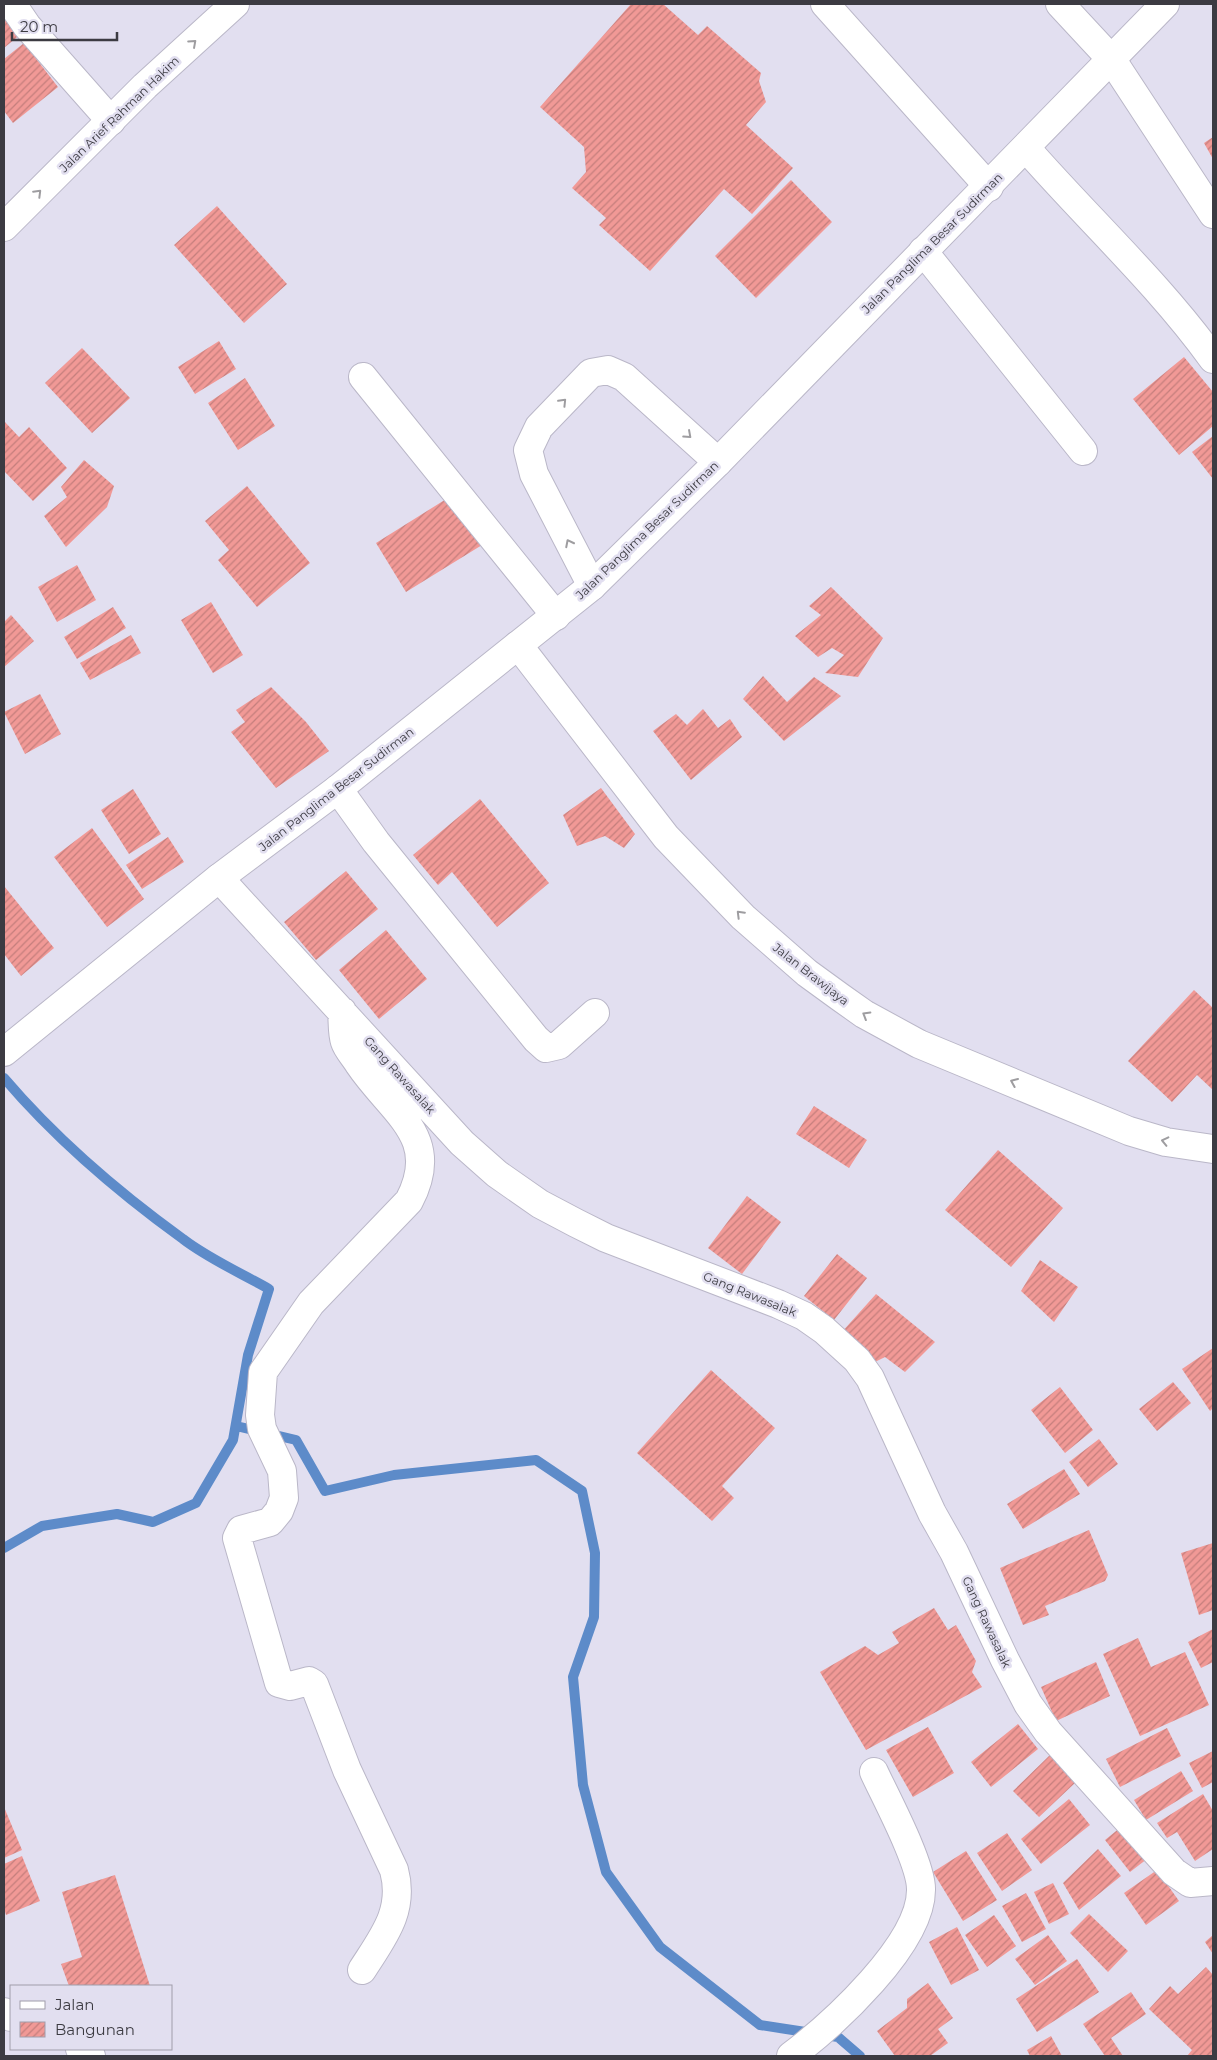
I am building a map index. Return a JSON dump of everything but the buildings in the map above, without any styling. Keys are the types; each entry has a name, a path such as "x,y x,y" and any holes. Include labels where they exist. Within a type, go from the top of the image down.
{"street":[{"path":"12,4 27,26 111,121"},
{"name":"Jalan Arief Rahman Hakim","path":"4,227 145,86 236,4"},
{"path":"825,4 989,187"},
{"path":"1060,4 1112,60 1213,214"},
{"name":"Jalan Panglima Besar Sudirman","path":"10,1047 219,878 338,789 592,586 718,462 923,251 989,187 1165,4"},
{"path":"1026,148 1133,264 1194,333 1213,359"},
{"path":"923,251 1083,451"},
{"path":"592,586 534,474 528,450 539,427 591,373 608,370 624,377 718,462"},
{"path":"363,378 556,616"},
{"name":"Jalan Brawijaya","path":"518,645 666,837 743,917 807,973 840,997 864,1014 919,1044 1129,1131 1166,1142 1213,1149"},
{"path":"338,789 376,842 536,1039 546,1048 559,1046 595,1013"},
{"name":"Gang Rawasalak","path":"219,878 462,1143 497,1174 540,1204 606,1238 778,1304 804,1316 824,1330 857,1360 870,1378 932,1513 954,1552 1028,1704 1048,1732 1174,1872 1190,1883 1213,1881"},
{"path":"342,1011 345,1042 372,1084 416,1134 421,1156 418,1184 409,1201 311,1303 263,1372 260,1415 262,1429 282,1470 284,1498 279,1512 270,1522 241,1530 237,1538 279,1683 290,1686 309,1681 314,1684 347,1770 394,1870 398,1886 398,1898 393,1916 381,1940 362,1970"},
{"path":"791,2056 866,1990 895,1952 916,1917 921,1888 915,1862 874,1772"}],"waterway":[{"path":"4,1078 66,1143 135,1203 203,1253 269,1289 248,1355 233,1440 196,1503 153,1522 117,1514 42,1526 4,1548"},
{"path":"236,1426 296,1440 325,1491 394,1475 536,1460 582,1491 595,1553 594,1617 573,1677 583,1785 606,1872 660,1947 760,2025 838,2037 860,2056"}]}
